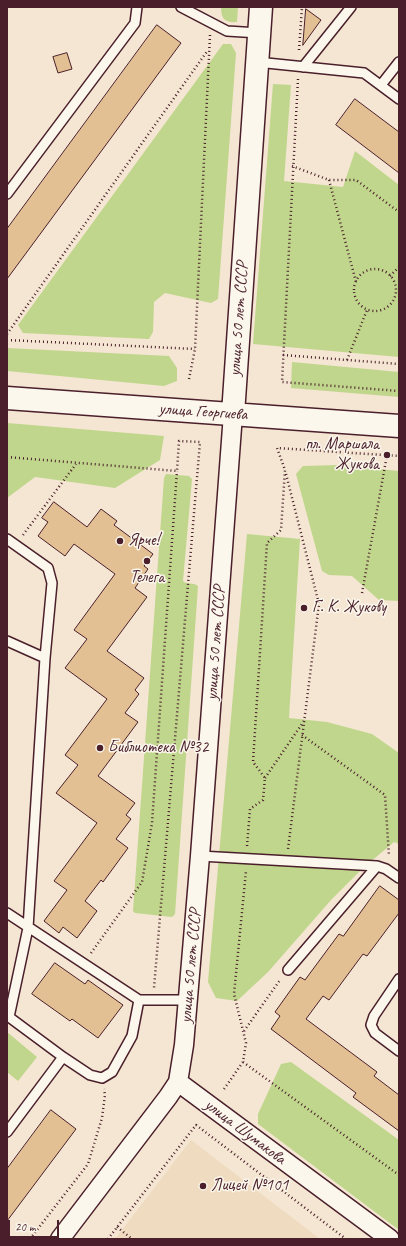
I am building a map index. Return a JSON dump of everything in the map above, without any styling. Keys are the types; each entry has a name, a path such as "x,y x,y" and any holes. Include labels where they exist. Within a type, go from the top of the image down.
{"street":[{"name":"улица 50 лет СССР","path":"60,1239 178,1082 184,1045 200,856 233,414 260,7"},
{"name":"улица Георгиева","path":"7,398 399,426"},
{"name":"улица Шумакова","path":"178,1082 390,1239"}],"lane":[{"path":"7,194 135,22 137,7"},
{"path":"181,7 227,30 259,33"},
{"path":"301,66 351,7"},
{"path":"257,62 364,73 399,99"},
{"path":"381,85 399,62"},
{"path":"7,539 48,568 52,583 45,658 28,928 9,1017 90,1075 102,1078 112,1072 132,1036 139,1000"},
{"path":"7,641 45,658"},
{"path":"200,856 376,866 386,869 399,878"},
{"path":"288,970 376,866"},
{"path":"7,913 139,1000 187,1000"},
{"path":"399,979 374,1016 371,1025 375,1033 399,1051"},
{"path":"7,1132 63,1057"}],"path":[{"path":"302,7 301,66 292,166 282,382 399,391"},
{"path":"189,379 195,349 208,50 211,22"},
{"path":"7,334 208,50"},
{"path":"292,166 329,180 356,180 399,212"},
{"path":"329,180 356,282"},
{"path":"390,276 399,267"},
{"path":"371,270 378,270 385,272 390,276 396,289 395,296 388,307 382,310 368,310 357,302 354,295 354,288 360,276 371,270"},
{"path":"347,360 368,310"},
{"path":"7,340 195,349"},
{"path":"283,355 399,364"},
{"path":"84,963 142,882 152,823 179,441 200,442 153,1000"},
{"path":"287,861 319,604 285,470 277,448 399,456"},
{"path":"362,594 387,455"},
{"path":"7,457 177,471"},
{"path":"16,545 77,463"},
{"path":"265,778 253,762 254,738 267,543 281,530 285,470"},
{"path":"224,1089 243,1062 246,1043 234,994 247,858 250,809 263,800 265,778 304,721"},
{"path":"302,735 385,795 390,872"},
{"path":"244,1031 288,970"},
{"path":"243,1062 399,1175"},
{"path":"30,1239 88,1164 102,1118 105,1094 102,1078"},
{"path":"108,1239 196,1125 346,1239"},
{"path":"117,1228 132,1239"}],"shaded area":[{"name":"Лицей №101","path":"191,1140 320,1239 115,1239"}],"green space":[{"path":"221,7 238,7 237,22 229,22 224,19"},
{"path":"223,44 231,44 236,53 218,299 211,303 165,293 154,302 153,332 149,339 23,333 18,325"},
{"path":"273,84 291,85 284,181 343,187 355,151 399,185 399,357 253,344"},
{"path":"7,348 169,356 177,368 177,381 164,386 7,371"},
{"path":"292,362 399,372 399,397 291,388"},
{"path":"7,423 164,436 160,460 115,488 35,477 7,498"},
{"path":"338,465 399,471 399,601 379,600 352,576 329,575 322,571 296,474 303,466"},
{"path":"166,474 189,476 192,479 183,581 198,586 175,914 172,917 135,913 133,911 164,478"},
{"path":"247,534 300,539 289,718 327,722 372,734 399,753 399,844 394,842 363,868 331,900 268,972 237,1001 216,998 208,982"},
{"path":"7,1032 37,1057 18,1081 7,1072"},
{"path":"291,1062 399,1140 399,1230 258,1124 258,1114 281,1064"}],"building":[{"path":"306,9 321,20 303,45"},
{"path":"157,25 181,43 7,279 7,229"},
{"path":"67,53 72,69 58,73 53,57"},
{"path":"355,99 399,132 399,173 336,125"},
{"path":"54,502 87,527 101,509 117,521 114,525 153,554 144,566 148,569 135,588 147,597 107,651 144,678 135,690 139,694 125,713 138,722 98,776 135,803 126,815 131,819 116,839 128,848 103,882 101,880 85,901 97,911 77,938 63,927 59,933 44,921 67,890 54,881 97,823 56,793 78,765 65,755 107,699 65,668 87,639 74,630 115,574 74,544 65,556 38,536 48,522 42,518"},
{"path":"380,886 399,900 399,913 367,956 363,954 329,1000 323,996 306,1019 377,1072 374,1076 399,1095 399,1131 353,1097 356,1093 271,1029 280,1016 275,1012 300,977 305,980 339,934 343,936"},
{"path":"55,963 85,984 88,980 123,1005 98,1038 72,1019 70,1021 32,994"},
{"path":"51,1110 76,1129 7,1221 7,1169"}],"place":[{"name":"пл. Маршала Жукова","path":"387,455"},
{"name":"Ярче!","path":"120,541"},
{"name":"Телега","path":"147,561"},
{"name":"Г. К. Жукову","path":"304,608"},
{"name":"Библиотека №32","path":"100,748"},
{"name":"Лицей №101","path":"203,1186"}]}
